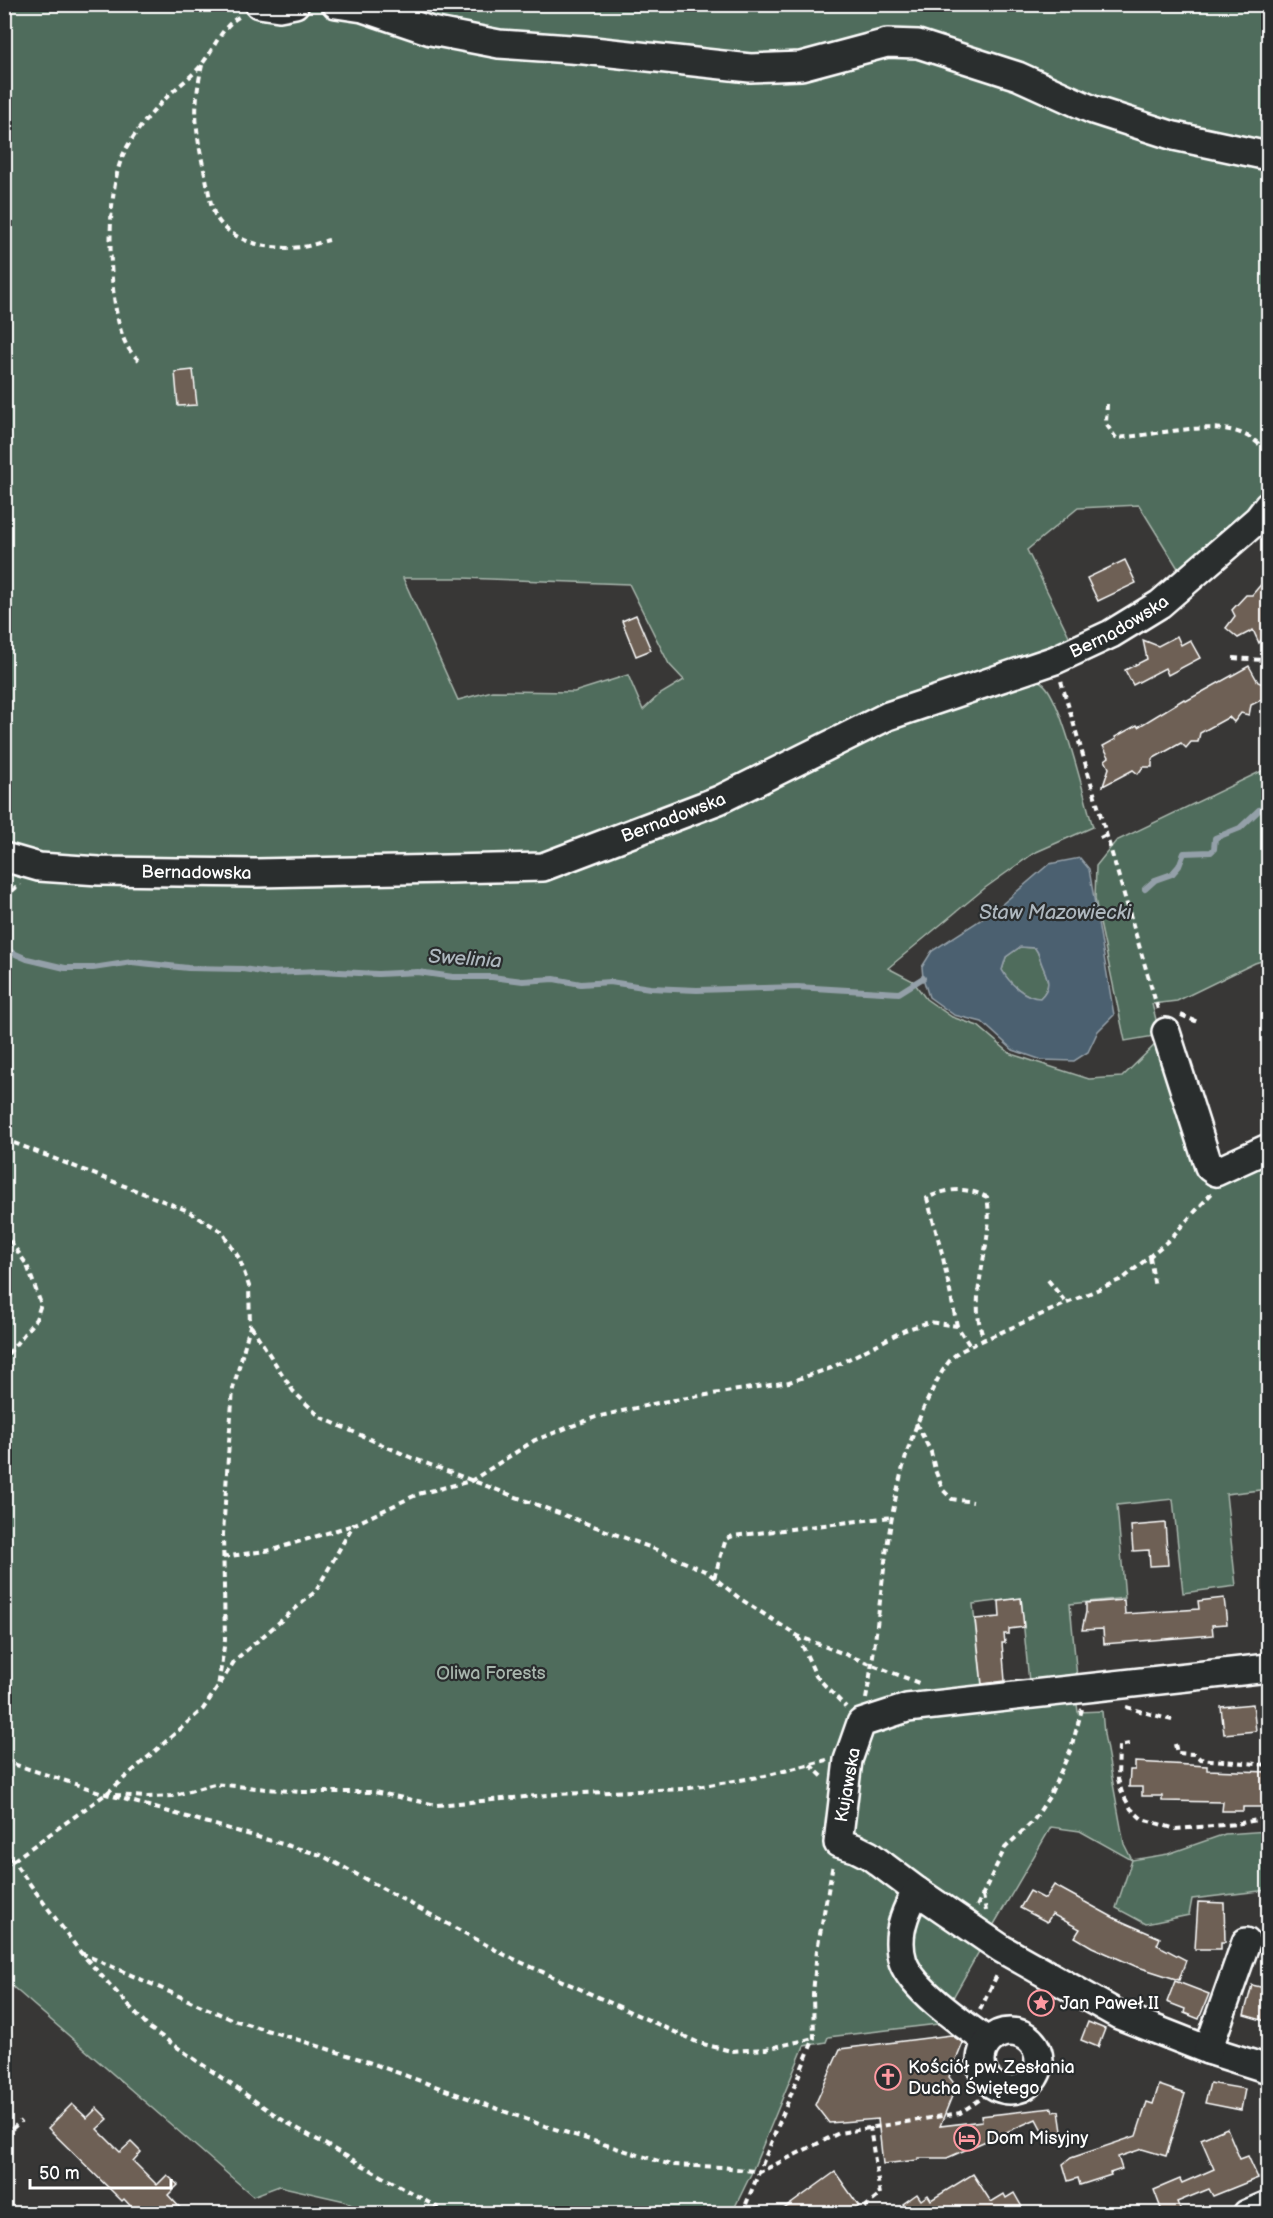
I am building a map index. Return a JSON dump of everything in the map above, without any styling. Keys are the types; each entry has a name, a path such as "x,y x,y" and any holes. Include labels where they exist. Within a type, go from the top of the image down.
{"street":[{"path":"260,5 279,7 295,4"},
{"path":"336,4 363,8 431,31 499,44 584,50 750,68 801,66 887,43 918,44 1018,76 1093,110 1133,123 1184,138 1269,156"},
{"name":"Bernadowska","path":"4,857 39,867 99,871 257,873 543,867 719,800 888,716 1055,660 1111,634 1160,604 1258,519 1269,506"},
{"path":"1162,1021 1209,1167 1216,1172 1269,1148"},
{"name":"Kujawska","path":"1269,1668 908,1708 861,1723 848,1760 838,1843 869,1855 1002,1949 1119,2015 1208,2050 1269,2069"},
{"path":"917,1891 901,1924 903,1962 914,1979 946,2011 987,2041"},
{"path":"1208,2050 1246,1942"},
{"path":"1005,2032 1024,2035 1032,2041 1040,2060 1034,2079 1017,2090 997,2088 989,2083 981,2067 980,2058 987,2041 1005,2032"},
{"path":"1247,2214 1269,2205"}],"path":[{"path":"139,360 125,344 115,310 111,216 117,168 126,148 147,120 202,64 217,38 232,20 260,5"},
{"path":"202,64 196,94 196,131 214,214 223,226 240,238 257,244 301,247 329,240"},
{"path":"1107,404 1106,424 1116,438 1197,429 1223,430 1244,434 1269,451"},
{"path":"1233,658 1263,660 1269,664"},
{"path":"1055,660 1162,1021"},
{"path":"1100,838 1106,835"},
{"path":"4,1139 186,1210 221,1231 239,1258 249,1286 250,1326 233,1389 223,1534 225,1640 218,1687"},
{"path":"861,1723 872,1666 892,1517 916,1423 937,1381 954,1356 970,1346 1124,1278 1169,1240 1212,1193 1216,1172"},
{"path":"970,1346 957,1326 942,1253 927,1198 944,1190 976,1192 987,1197 990,1211 989,1228 983,1256 978,1311 979,1327 984,1340"},
{"path":"4,1232 27,1265 41,1304 36,1319 4,1359"},
{"path":"1150,1256 1155,1288"},
{"path":"1048,1280 1067,1304"},
{"path":"223,1557 272,1550 353,1525 418,1494 471,1481 534,1440 596,1417 662,1402 789,1382 831,1368 905,1330 929,1322 957,1326"},
{"path":"250,1326 293,1391 320,1417 412,1458 652,1548 707,1572 739,1598 798,1636 923,1685"},
{"path":"916,1423 931,1452 943,1490 952,1499 973,1502"},
{"path":"714,1578 726,1539 733,1536 892,1517"},
{"path":"4,1867 106,1794 172,1739 203,1709 236,1660 316,1591 353,1525"},
{"path":"798,1636 816,1676 861,1723"},
{"path":"968,1926 1005,1848 1034,1820 1049,1797 1071,1749 1086,1689"},
{"path":"1129,1744 1119,1746 1118,1779 1122,1793 1131,1809 1142,1819 1176,1829 1236,1824 1269,1818"},
{"path":"1175,1744 1177,1753 1195,1754 1200,1759 1269,1765"},
{"path":"106,1794 172,1796 214,1784 299,1791 374,1792 437,1805 558,1794 684,1789 765,1776 830,1759 848,1760"},
{"path":"4,1761 106,1794 321,1855 504,1955 699,2043 731,2051 766,2049 814,2038"},
{"path":"742,2214 814,2038 813,1994 818,1950 838,1843"},
{"path":"4,1849 81,1953 147,2027 284,2121 449,2214"},
{"path":"81,1953 231,2019 360,2059 542,2125 671,2165 722,2167 760,2172 839,2133 960,2113 997,2088"},
{"path":"979,2011 997,1975"},
{"path":"4,2136 21,2121"},
{"path":"856,2214 880,2195 870,2127"}],"green space":[{"name":"Oliwa Forests","path":"4,5 1268,5 1268,487 1242,516 1179,570 1139,505 1078,508 1027,550 1071,640 1015,678 1029,678 1042,683 1057,707 1093,827 1034,853 985,888 888,968 913,981 926,999 952,1017 978,1026 1011,1054 1089,1079 1122,1077 1163,1037 1204,1177 1268,1158 1268,1489 1226,1494 1236,1586 1183,1593 1173,1499 1117,1505 1125,1598 1070,1604 1077,1677 1029,1682 1021,1598 973,1604 987,1712 1077,1704 1078,1712 1102,1711 1124,1844 1132,1860 1080,1831 1051,1827 993,1926 998,1929 981,1948 938,2024 828,2037 826,2042 804,2046 751,2174 732,2213 365,2214 345,2201 279,2186 253,2196 5,1980","holes":["403,578 629,584 669,664 684,680 659,695 643,710 628,675 574,692 492,691 458,700"]},
{"path":"1268,768 1268,959 1255,963 1177,1001 1152,1004 1160,1035 1125,1041 1095,899 1096,866 1116,841"},
{"path":"1020,947 1035,948 1039,955 1048,985 1040,998 1018,989 1002,970 1006,957"},
{"path":"1268,1831 1268,1890 1192,1899 1189,1915 1146,1924 1116,1908 1132,1860 1168,1854 1225,1834"}],"water":[{"name":"Staw Mazowiecki","path":"1080,858 1089,869 1114,1015 1098,1031 1088,1052 1074,1061 1042,1060 1013,1050 982,1022 954,1015 929,997 923,978 922,967 932,951 993,912 1049,864","holes":["1020,947 1035,948 1048,980 1047,989 1040,998 1018,989 1002,970 1006,957"]}],"building":[{"path":"193,370 197,405 178,406 175,372"},
{"path":"1125,560 1136,583 1098,601 1087,578"},
{"path":"1269,575 1269,631 1259,643 1253,630 1238,638 1226,628 1235,616 1232,610 1246,595 1252,595"},
{"path":"636,615 651,650 636,656 622,621"},
{"path":"1177,636 1181,645 1190,640 1200,658 1168,675 1165,668 1133,685 1125,670 1147,659 1143,640 1158,646"},
{"path":"1249,666 1258,682 1269,687 1269,696 1251,705 1249,715 1241,713 1234,722 1229,717 1200,733 1198,742 1191,742 1186,748 1181,743 1152,759 1152,767 1143,767 1138,774 1133,770 1103,786 1109,768 1105,760 1109,757 1103,746 1184,699 1186,701"},
{"path":"1165,1523 1168,1565 1150,1566 1149,1550 1133,1551 1131,1526"},
{"path":"1021,1598 1024,1627 1009,1629 1009,1634 1004,1634 1005,1643 1002,1643 1005,1681 982,1684 975,1619 1000,1617 999,1601"},
{"path":"1224,1598 1227,1624 1212,1625 1213,1635 1104,1644 1103,1629 1082,1630 1086,1603 1124,1600 1125,1614 1199,1609 1198,1601"},
{"path":"1253,1704 1256,1731 1224,1734 1221,1707"},
{"path":"1135,1762 1207,1766 1207,1770 1269,1772 1269,1799 1263,1799 1263,1807 1243,1807 1243,1811 1222,1811 1223,1802 1162,1801 1162,1796 1142,1796 1142,1787 1129,1787 1130,1770 1135,1770"},
{"path":"1054,1885 1116,1919 1160,1938 1157,1945 1186,1960 1179,1980 1135,1966 1092,1947 1075,1937 1080,1929 1052,1914 1047,1922 1020,1908 1030,1891 1045,1899"},
{"path":"1198,1902 1224,1903 1225,1942 1221,1942 1221,1949 1195,1949"},
{"path":"1175,1981 1209,1994 1199,2019 1184,2013 1185,2009 1167,2002"},
{"path":"1252,1985 1269,1989 1269,2022 1244,2015"},
{"path":"1088,2022 1105,2029 1098,2047 1081,2040"},
{"name":"Kościół pw. Zesłania Ducha Świętego","path":"951,2035 963,2043 949,2077 956,2086 940,2126 982,2121 981,2116 1052,2108 1053,2112 1059,2111 1063,2138 1047,2140 1036,2119 947,2158 918,2158 918,2160 883,2164 878,2119 829,2123 815,2105 840,2049"},
{"path":"1210,2083 1245,2089 1241,2110 1205,2103"},
{"path":"1159,2085 1185,2094 1166,2156 1142,2149 1118,2157 1122,2169 1110,2173 1111,2175 1080,2185 1078,2178 1068,2181 1063,2164 1071,2158 1136,2136 1147,2102 1153,2104"},
{"path":"72,2104 87,2118 97,2108 108,2119 97,2129 120,2152 131,2142 141,2152 133,2161 157,2185 167,2175 178,2185 168,2195 186,2214 138,2214 124,2199 122,2201 48,2128"},
{"path":"1227,2128 1240,2159 1248,2156 1258,2178 1213,2196 1209,2189 1177,2202 1182,2214 1163,2214 1154,2190 1180,2179 1182,2183 1214,2169 1201,2139"},
{"path":"835,2172 859,2206 849,2214 777,2214"},
{"path":"973,2174 991,2202 1004,2194 1006,2198 1014,2193 1026,2214 899,2214 906,2209 903,2204 917,2194 921,2200 928,2195 931,2200"}],"waterway":[{"name":"Swelinia","path":"1145,889 1155,880 1172,874 1179,866 1184,853 1211,852 1214,849 1215,838 1240,828 1259,810 1268,808"},
{"name":"Swelinia","path":"4,949 27,959 65,968 93,968 132,962 188,968 243,969 269,973 418,972 453,977 492,977 523,981 554,979 581,984 610,982 650,988 697,990 797,987 899,993 923,978"}],"place":[{"name":"Jan Paweł II","path":"1041,2003"},
{"name":"Kościół pw. Zesłania Ducha Świętego","path":"888,2077"},
{"name":"Dom Misyjny","path":"967,2138"}]}
